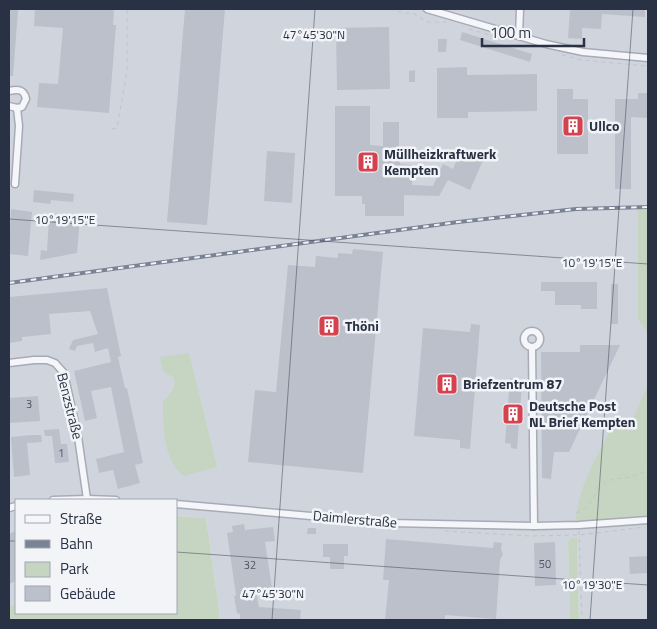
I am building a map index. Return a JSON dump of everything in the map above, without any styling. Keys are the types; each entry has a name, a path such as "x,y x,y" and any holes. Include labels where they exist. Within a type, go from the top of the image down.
{"street":[{"path":"427,9 546,44 583,52 648,58"},
{"path":"519,36 520,9"},
{"path":"9,91 17,89 25,94 26,99 25,104 17,108 9,106"},
{"path":"15,184 19,126 17,108"},
{"path":"532,347 534,526"},
{"name":"Benzstraße","path":"9,363 47,360 55,363 64,373 78,437 87,499"},
{"name":"Daimlerstraße","path":"178,504 390,522 534,526 648,520"}],"path":[{"path":"112,130 117,128 127,71 127,9"},
{"path":"576,514 587,507 607,481 615,478 631,477 648,470"},
{"path":"579,525 582,620"}],"shaded area":[{"path":"9,9 648,9 648,620 579,620 577,538 568,542 570,620 217,620 220,617 206,518 178,516 178,499 15,499 15,604 9,607"}],"green space":[{"path":"638,207 648,207 648,333 638,319"},
{"path":"189,353 217,467 184,476 177,470 168,452 163,420 163,401 172,391 174,378 163,371 160,357"},
{"path":"648,385 648,520 576,525 577,511 584,484 615,421 629,427"},
{"path":"178,516 206,518 220,617 217,620 9,620 9,607 15,604 15,614 178,614"},
{"path":"572,538 577,538 579,620 570,620 568,542"}],"building":[{"path":"9,9 18,10 13,76 9,76"},
{"path":"35,9 114,9 113,25 116,25 109,113 37,107 39,83 58,84 63,28 34,26"},
{"path":"185,9 225,9 207,225 167,222"},
{"path":"570,9 645,9 645,17 602,14 601,29 582,28 582,39 568,38"},
{"path":"389,27 390,89 337,90 336,28"},
{"path":"462,32 532,54 530,62 460,40"},
{"path":"438,39 447,39 446,52 438,52"},
{"path":"467,67 467,75 537,74 537,111 468,112 468,118 437,118 437,68"},
{"path":"415,70 415,82 409,82 409,71"},
{"name":"Ullco","path":"557,89 573,89 573,99 588,99 588,154 557,154"},
{"path":"638,93 648,93 648,118 631,117 631,189 615,189 615,99 638,99"},
{"name":"Müllheizkraftwerk Kempten","path":"335,106 370,106 370,145 383,146 383,122 399,122 399,160 400,164 412,165 412,185 433,186 443,164 453,169 462,147 484,158 470,190 448,180 439,196 404,195 404,216 365,216 365,204 362,204 362,196 335,196"},
{"path":"267,151 295,153 292,203 264,201"},
{"path":"34,190 74,194 73,202 51,200 50,204 33,202"},
{"path":"11,209 32,212 28,256 9,254"},
{"path":"54,214 80,217 77,253 40,260 41,250 47,251 49,218"},
{"name":"Thöni","path":"353,249 383,252 363,473 248,462 255,390 276,392 288,265 315,267 316,256 338,258 338,253 352,254"},
{"path":"541,282 597,282 597,309 581,309 581,305 555,305 555,291 541,291"},
{"path":"611,284 618,284 618,324 611,324"},
{"path":"107,288 121,356 118,357 125,388 127,388 143,463 135,465 140,483 118,489 113,470 99,473 96,459 124,452 111,387 91,391 97,418 85,421 74,371 111,362 108,348 95,352 93,343 77,346 75,351 69,349 73,340 98,334 90,311 49,314 51,334 22,337 22,341 9,343 9,297"},
{"name":"Briefzentrum 87","path":"471,324 480,325 470,449 460,448 460,440 414,436 423,328 470,332"},
{"path":"580,345 620,345 569,452 554,452 551,479 542,478 541,352 580,352"},
{"name":"Deutsche Post NL Brief Kempten","path":"510,378 516,379 516,383 522,384 517,449 511,448 511,444 505,443"},
{"path":"38,396 40,421 9,423 9,398"},
{"path":"59,429 61,444 67,444 69,462 55,463 52,436 45,436 44,430"},
{"path":"41,435 42,442 27,443 30,475 14,477 11,437"},
{"path":"244,524 245,530 273,527 275,541 265,542 272,588 256,591 259,607 301,610 300,620 240,620 234,596 236,595 227,533 233,532 232,526"},
{"path":"308,528 316,528 316,534 307,534"},
{"path":"15,531 15,581 9,584 9,534"},
{"path":"386,539 493,548 494,542 502,543 501,550 503,554 500,560 496,619 445,615 445,620 385,620 389,580 383,580"},
{"path":"555,542 556,585 535,586 534,543"},
{"path":"323,544 348,544 348,556 344,556 344,569 330,569 330,557 323,557"},
{"path":"648,556 648,573 630,574 629,557"}],"railway":[{"path":"9,283 458,222 576,209 648,207"}],"place":[{"name":"Ullco","path":"573,126"},
{"name":"Müllheizkraftwerk Kempten","path":"368,162"},
{"name":"Thöni","path":"329,326"},
{"name":"Briefzentrum 87","path":"447,384"},
{"name":"Deutsche Post NL Brief Kempten","path":"513,414"}]}
